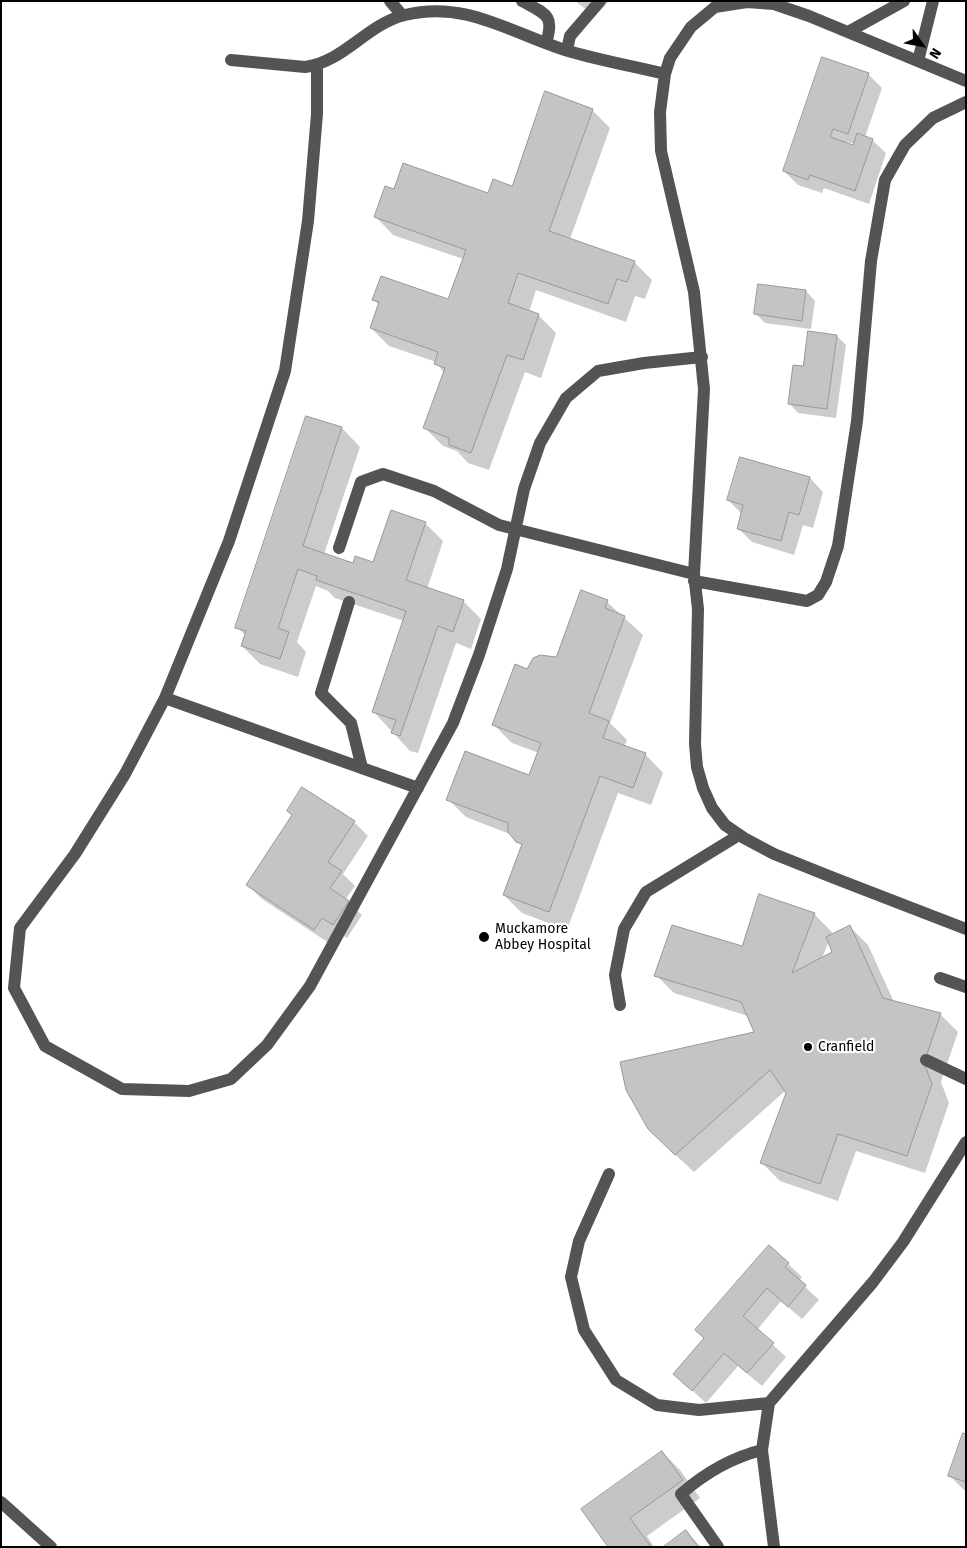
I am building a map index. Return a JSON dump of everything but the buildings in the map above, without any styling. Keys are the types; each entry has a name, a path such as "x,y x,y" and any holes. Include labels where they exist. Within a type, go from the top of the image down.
{"lane":[{"path":"390,1 402,15"},
{"path":"522,1 546,14 551,26 546,43"},
{"path":"567,50 570,36 600,1"},
{"path":"848,32 904,1"},
{"path":"918,61 934,1"},
{"path":"966,81 848,32 774,4 746,2 715,8 691,27 670,58 665,74 660,112 661,151 694,292 702,357 704,389 702,464 695,520 694,578 698,609 697,767 703,788 712,808 725,825 774,854 966,929"},
{"path":"231,60 305,67 317,66 329,61 378,26 402,15 429,10 451,10 476,16 567,50 665,74"},
{"path":"317,66 317,114 308,220 285,371 229,541 164,698 124,774 75,854 20,928 14,988 44,1046 122,1089 189,1091 231,1079 266,1045 310,986 453,723 479,655 507,570 524,489 540,443 566,398 598,370 702,357"},
{"path":"339,548 361,482 383,474 434,491 500,525 694,578 807,601 818,595 826,582 838,546 856,430 871,261 885,180 905,145 933,118 966,102"},
{"path":"349,602 321,693 351,723 362,768"},
{"path":"164,698 418,788"},
{"path":"620,1005 615,975 624,929 646,892 739,835"},
{"path":"940,978 966,987"},
{"path":"926,1060 966,1079"},
{"path":"774,1547 762,1450 770,1403 891,1258 966,1142"},
{"path":"609,1174 579,1240 571,1277 584,1330 616,1380 656,1405 699,1410 770,1403"},
{"path":"718,1547 681,1494 700,1477 737,1456 762,1450"},
{"path":"1,1502 51,1547"}],"place":[{"name":"Muckamore Abbey Hospital","path":"484,937"},
{"name":"Cranfield","path":"808,1047"}]}
